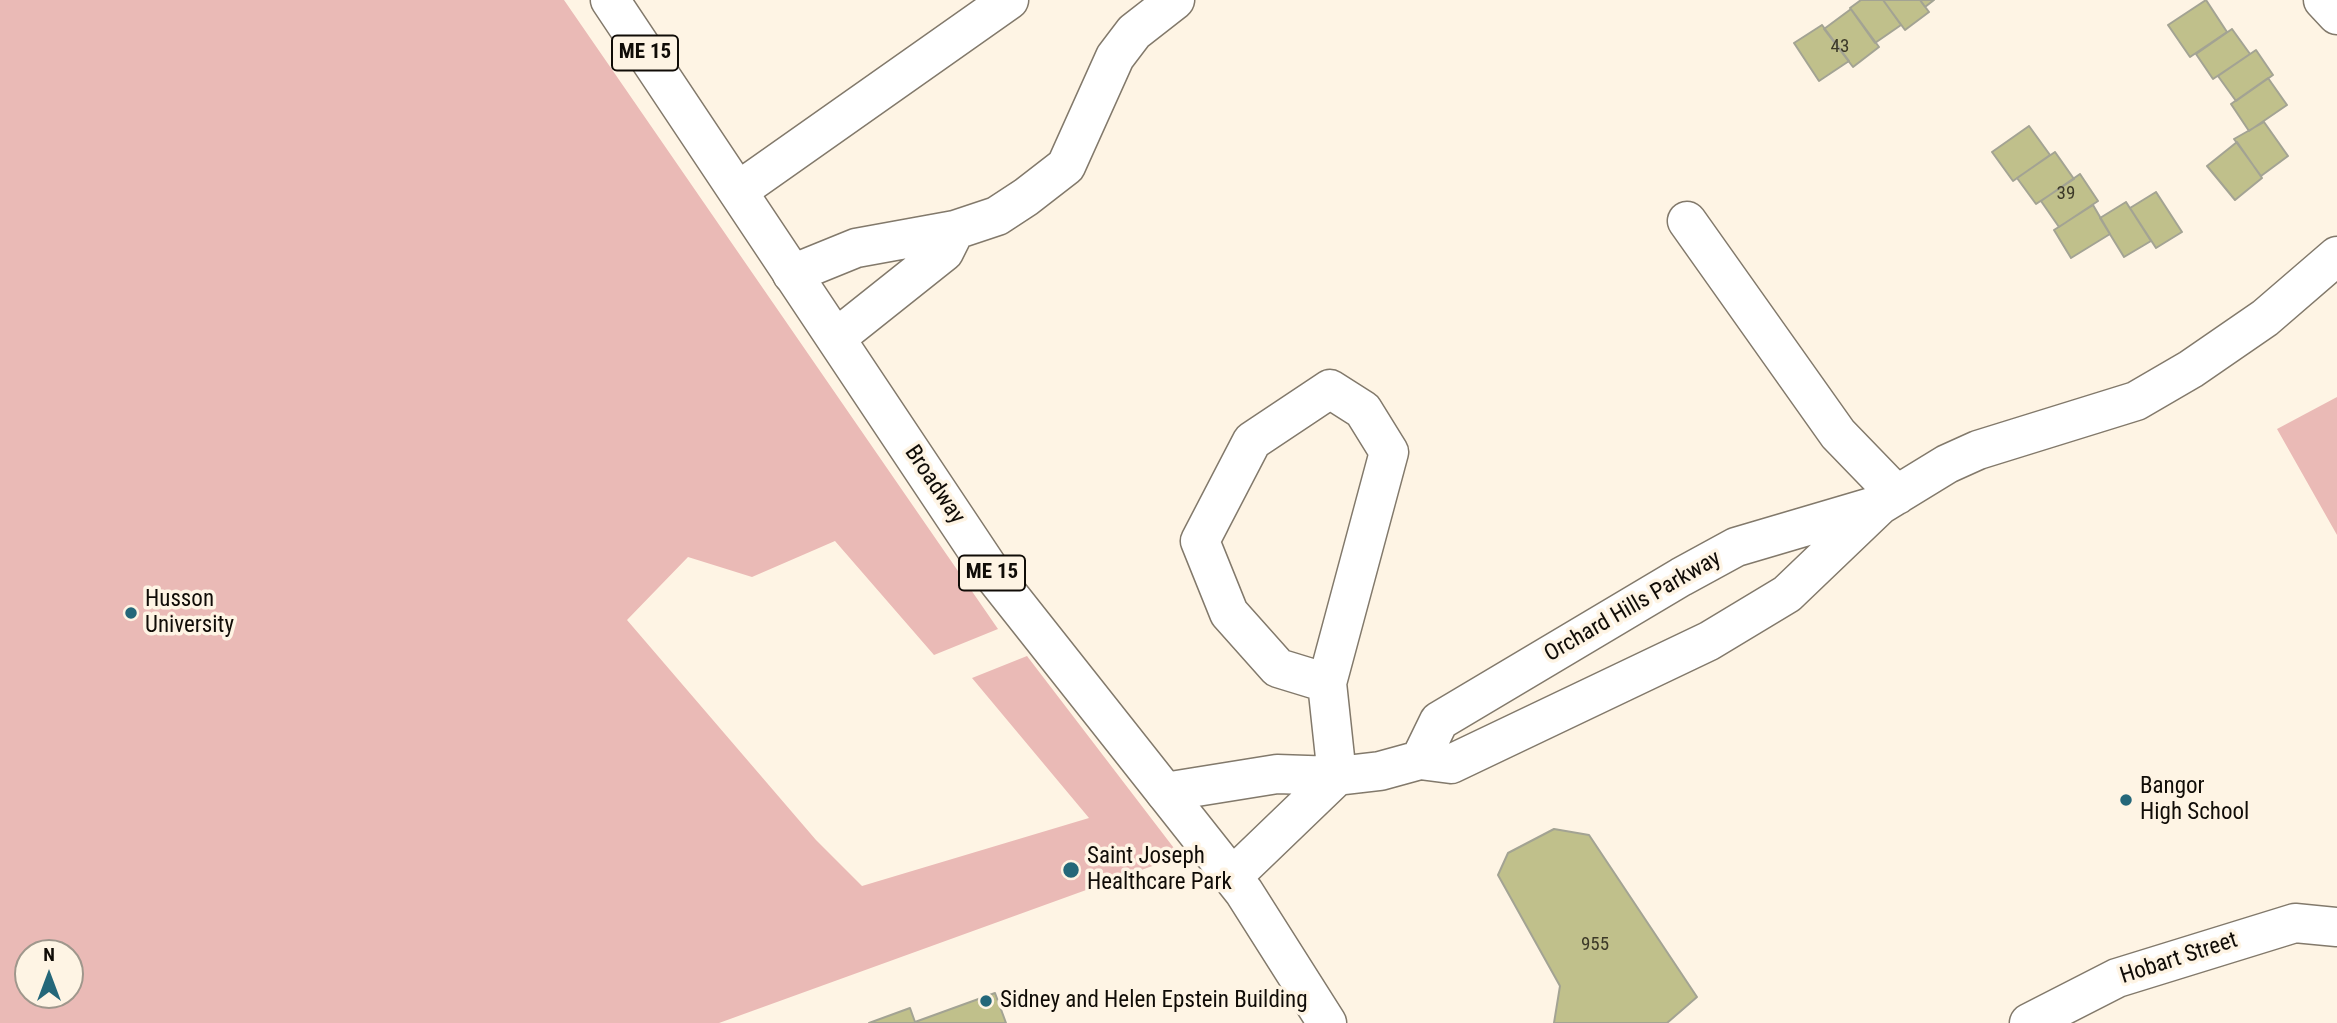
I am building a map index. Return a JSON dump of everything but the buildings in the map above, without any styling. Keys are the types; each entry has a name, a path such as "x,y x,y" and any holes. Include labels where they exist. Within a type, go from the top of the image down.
{"street":[{"name":"Broadway","path":"610,0 994,576 1232,877 1326,1023"},
{"path":"737,191 1009,0"},
{"path":"792,274 856,248 955,230 997,216 1066,166 1115,57 1134,32 1175,0"},
{"path":"2323,0 2337,15"},
{"path":"1687,221 1838,434 1889,500"},
{"path":"836,338 914,279 944,252 955,230"},
{"name":"Orchard Hills Parkway","path":"1165,792 1277,774 1337,776 1380,771 1420,760 1451,764 1709,640 1787,594 1889,500 1947,464 1978,450 2136,401 2191,369 2265,318 2337,256"},
{"path":"1232,877 1337,776 1328,683 1389,452 1363,410 1329,389 1252,442 1200,541 1229,613 1278,668 1328,683"},
{"name":"Orchard Hills Parkway","path":"1420,760 1439,721 1736,547 1889,500"},
{"name":"Hobart Street","path":"2029,1023 2117,978 2295,923 2337,928"}],"shaded area":[{"path":"0,0 564,0 998,629 934,655 835,541 752,577 688,557 627,620 816,840 862,886 1089,818 972,678 1027,656 1180,856 719,1023 0,1023"},
{"path":"2337,397 2337,535 2277,429"}],"place":[{"name":"Husson University","path":"131,613"},
{"name":"Bangor High School","path":"2126,800"},
{"name":"Saint Joseph Healthcare Park","path":"1071,870"},
{"name":"Sidney and Helen Epstein Building","path":"986,1001"}]}
